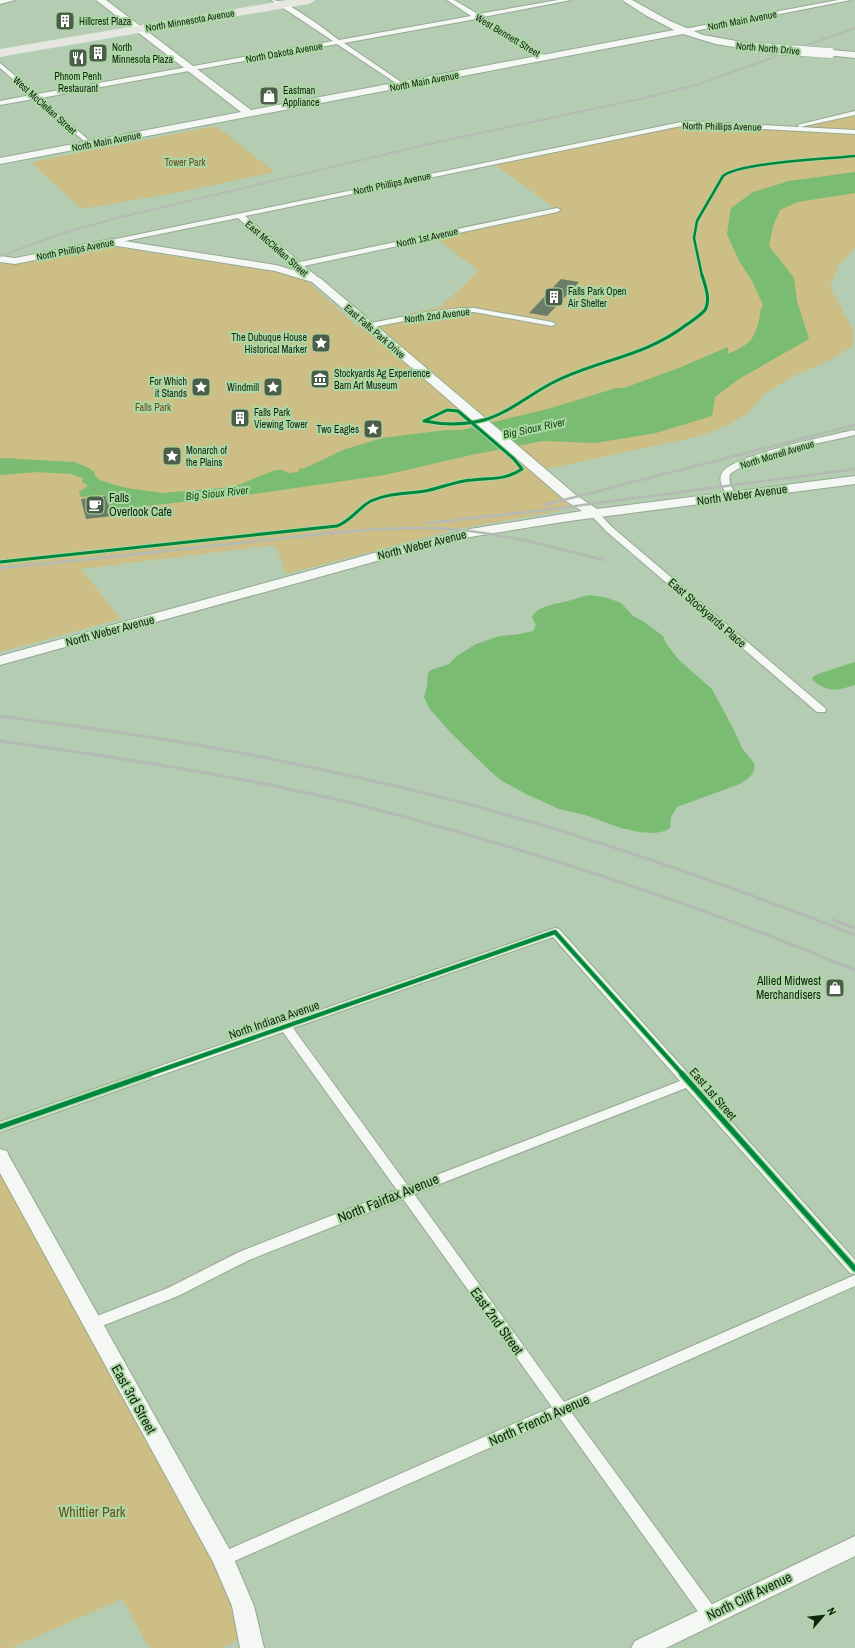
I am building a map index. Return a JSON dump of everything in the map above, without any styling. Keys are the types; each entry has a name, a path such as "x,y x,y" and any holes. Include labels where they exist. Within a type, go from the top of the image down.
{"main road":[{"name":"North Minnesota Avenue","path":"0,53 278,1 309,0"},
{"name":"North Minnesota Avenue","path":"0,48 136,27"}],"street":[{"path":"0,2 12,0"},
{"path":"100,0 250,114"},
{"name":"West Bennett Street","path":"450,0 545,58"},
{"name":"North Dakota Avenue","path":"0,103 568,0"},
{"name":"North North Drive","path":"626,0 684,31 716,41 758,48 855,55"},
{"name":"North Main Avenue","path":"0,162 848,0"},
{"path":"278,1 402,85"},
{"name":"West McClellan Street","path":"0,65 90,144"},
{"path":"786,128 855,113"},
{"name":"North Phillips Avenue","path":"0,259 14,261 111,242 239,214 674,125 698,123 855,132"},
{"name":"North 1st Avenue","path":"297,264 557,210"},
{"name":"East McClellan Street","path":"239,214 316,280"},
{"name":"East Falls Park Drive","path":"111,242 276,268 295,272 316,280 580,506 595,514"},
{"name":"North 2nd Avenue","path":"369,326 414,316 464,310 474,310 552,324"},
{"name":"North Morrell Avenue","path":"732,496 725,478 731,469 766,455 853,432"},
{"name":"North Weber Avenue","path":"0,661 421,545 490,530 595,514 855,480"},
{"name":"East Stockyards Place","path":"595,514 609,529 821,710"},
{"name":"North Indiana Avenue","path":"0,1127 555,932"},
{"name":"East 1st Street","path":"555,932 855,1269"},
{"name":"East 2nd Street","path":"286,1027 710,1615"},
{"name":"North Fairfax Avenue","path":"92,1324 173,1292 256,1251 688,1082"},
{"name":"East 3rd Street","path":"0,1156 223,1559 243,1606 252,1648"},
{"name":"North French Avenue","path":"223,1559 855,1280"},
{"name":"North Cliff Avenue","path":"643,1648 855,1545"}],"green space":[{"name":"Falls Park","path":"855,116 855,248 839,265 830,287 853,330 853,346 830,360 790,378 766,393 749,412 728,425 700,436 532,472 569,505 560,511 462,528 286,574 275,545 81,569 121,619 0,652 0,263 19,264 88,249 114,247 284,273 306,280 356,325 440,307 479,271 436,238 560,212 494,164 687,125 788,130"},
{"name":"Tower Park","path":"216,126 275,172 175,193 81,209 31,162"},
{"name":"Whittier Park","path":"0,1155 223,1559 250,1635 221,1648 149,1648 122,1599 11,1648 0,1648"}],"water":[{"path":"855,172 855,193 798,202 780,210 773,226 769,246 794,278 797,301 809,339 739,379 715,397 712,416 656,433 595,443 543,441 471,455 385,475 247,495 110,510 104,495 80,497 79,491 87,487 87,485 82,482 83,477 80,473 37,472 0,475 0,458 12,458 16,459 19,466 29,469 49,468 76,463 95,472 94,474 100,480 127,488 163,493 233,487 275,470 283,470 288,473 298,472 300,468 303,469 343,450 382,438 446,430 461,430 551,408 616,388 624,388 681,367 728,347 728,354 744,346 754,336 763,305 752,281 738,259 727,234 731,208 753,192 789,181"},
{"path":"590,595 608,598 621,603 633,616 663,636 666,643 678,659 712,689 742,748 754,763 754,771 750,777 743,782 677,807 671,817 670,828 665,831 655,833 639,832 621,828 585,815 559,809 502,781 450,732 429,708 424,697 428,673 431,670 449,664 457,656 476,644 500,636 533,631 536,625 532,617 543,607"},
{"path":"855,662 855,685 833,690 828,689 812,680 813,677 818,674"}],"building":[{"name":"Falls Park Open Air Shelter","path":"561,279 579,282 547,316 529,313"},
{"name":"Falls Overlook Cafe","path":"105,496 112,516 86,519 81,499"}],"waterway":[{"name":"Big Sioux River","path":"0,464 75,468 82,472"}],"railway":[{"path":"0,256 60,234 117,218 433,143 640,99 699,84 855,28"},
{"path":"544,505 855,425"},
{"path":"428,523 538,511 855,469"},
{"path":"0,568 330,533 402,528 450,529 489,534 528,541 603,560"},
{"path":"0,716 193,744 353,776 433,795 540,824 646,858 751,895 855,935"},
{"path":"0,741 201,772 281,787 383,811 579,868 718,916 855,970"},
{"path":"833,920 855,928"}],"cycle path":[{"path":"424,421 441,424 457,424 474,422 499,415 516,406 547,385 577,372 642,351 667,338 698,316 707,305 708,301 694,238 697,221 723,176 727,173 740,169 763,165 855,156"},
{"path":"0,562 337,526 347,521 366,504 377,498 425,491 464,481 502,478 522,469 514,459 458,411 447,410 424,421"},
{"path":"0,1127 555,932 855,1269"}],"place":[{"name":"Hillcrest Plaza","path":"65,21"},
{"name":"North Minnesota Plaza","path":"98,53"},
{"name":"Phnom Penh Restaurant","path":"78,58"},
{"name":"Eastman Appliance","path":"269,96"},
{"name":"Falls Park Open Air Shelter","path":"554,297"},
{"name":"The Dubuque House Historical Marker","path":"321,343"},
{"name":"Stockyards Ag Experience Barn Art Museum","path":"320,379"},
{"name":"For Which it Stands","path":"201,387"},
{"name":"Windmill","path":"273,387"},
{"name":"Falls Park Viewing Tower","path":"240,418"},
{"name":"Two Eagles","path":"373,429"},
{"name":"Monarch of the Plains","path":"172,456"},
{"name":"Falls Overlook Cafe","path":"95,505"},
{"name":"Allied Midwest Merchandisers","path":"835,988"}]}
